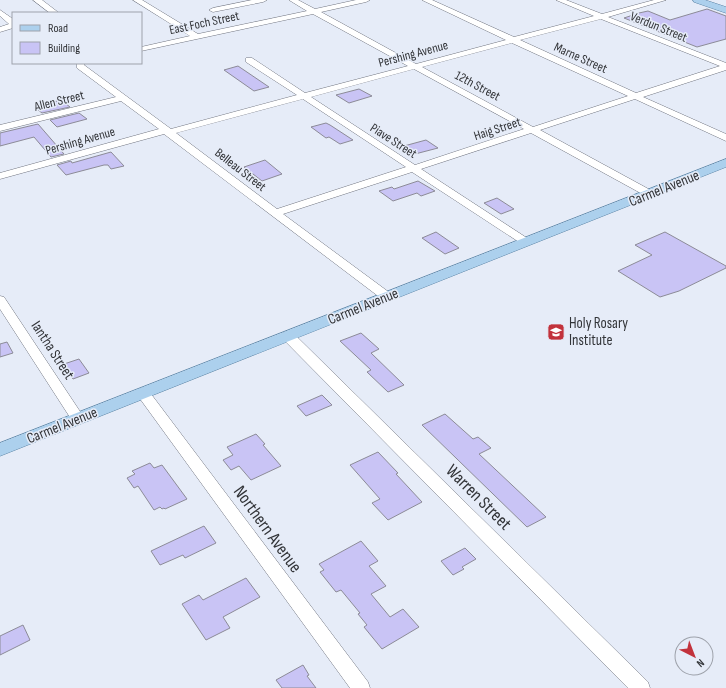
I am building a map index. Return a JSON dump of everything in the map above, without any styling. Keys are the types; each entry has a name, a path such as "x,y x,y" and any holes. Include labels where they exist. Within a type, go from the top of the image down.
{"main road":[{"path":"697,0 726,10"},
{"name":"Carmel Avenue","path":"0,450 386,296 726,163"}],"street":[{"path":"37,0 54,12"},
{"path":"138,0 197,37"},
{"path":"213,10 263,0"},
{"name":"12th Street","path":"293,0 650,194"},
{"name":"East Foch Street","path":"142,49 366,0"},
{"name":"Marne Street","path":"426,0 726,138"},
{"name":"Verdun Street","path":"560,0 726,67"},
{"name":"Pershing Avenue","path":"0,176 662,0"},
{"path":"0,12 12,23"},
{"path":"0,30 12,25"},
{"name":"Piave Street","path":"249,60 526,242"},
{"name":"Belleau Street","path":"80,64 80,66 169,131 386,296"},
{"name":"Haig Street","path":"275,213 726,67"},
{"name":"Allen Street","path":"0,128 124,98"},
{"name":"Iantha Street","path":"0,300 78,419"},
{"name":"Warren Street","path":"288,336 640,688"},
{"name":"Northern Avenue","path":"142,393 361,688"}],"building":[{"path":"707,9 726,16 726,39 697,47 624,18 648,11 670,20"},
{"path":"238,66 269,87 254,91 224,70"},
{"path":"359,89 372,96 349,103 336,95"},
{"path":"61,100 70,107 42,113 34,107"},
{"path":"79,113 87,119 57,127 50,120"},
{"path":"326,123 353,140 340,144 329,137 326,138 311,127"},
{"path":"38,124 64,154 51,157 34,137 0,146 0,133"},
{"path":"426,140 438,148 415,154 404,146"},
{"path":"111,152 124,166 111,169 108,165 104,165 66,175 57,165 71,161 72,163"},
{"path":"265,160 282,174 262,181 244,167"},
{"path":"418,181 435,191 421,196 417,193 393,201 379,191 392,187 394,189"},
{"path":"497,198 514,209 501,214 484,203"},
{"path":"436,232 459,248 445,254 422,238"},
{"path":"665,232 726,266 726,268 679,291 660,297 618,271 652,255 635,245"},
{"path":"361,333 379,349 371,353 404,385 388,392 367,372 371,370 340,341"},
{"path":"7,342 13,353 0,357 0,344"},
{"path":"79,359 89,373 73,379 64,364"},
{"path":"322,395 332,405 306,416 297,406"},
{"path":"445,414 473,439 478,437 491,448 479,454 546,517 527,527 422,425"},
{"path":"256,434 265,444 263,445 281,466 251,480 239,466 231,470 223,460 233,455 227,447"},
{"path":"378,452 422,502 388,520 372,503 380,499 350,465"},
{"path":"150,463 154,468 162,465 187,499 165,509 160,507 154,510 138,486 134,488 127,478 135,474 132,471"},
{"path":"204,526 216,543 185,558 183,555 160,565 151,551"},
{"path":"361,541 378,561 369,566 386,586 371,594 390,617 403,609 419,627 382,649 364,627 367,625 358,614 360,613 341,590 336,592 320,572 324,570 319,564"},
{"path":"465,548 476,559 462,567 464,569 453,575 441,561"},
{"path":"246,578 260,597 223,617 230,628 206,640 182,604 199,595 203,600"},
{"path":"23,625 30,640 0,655 0,636"},
{"path":"303,665 309,675 307,676 316,688 282,688 276,680"}],"place":[{"name":"Holy Rosary Institute","path":"556,332"}]}
